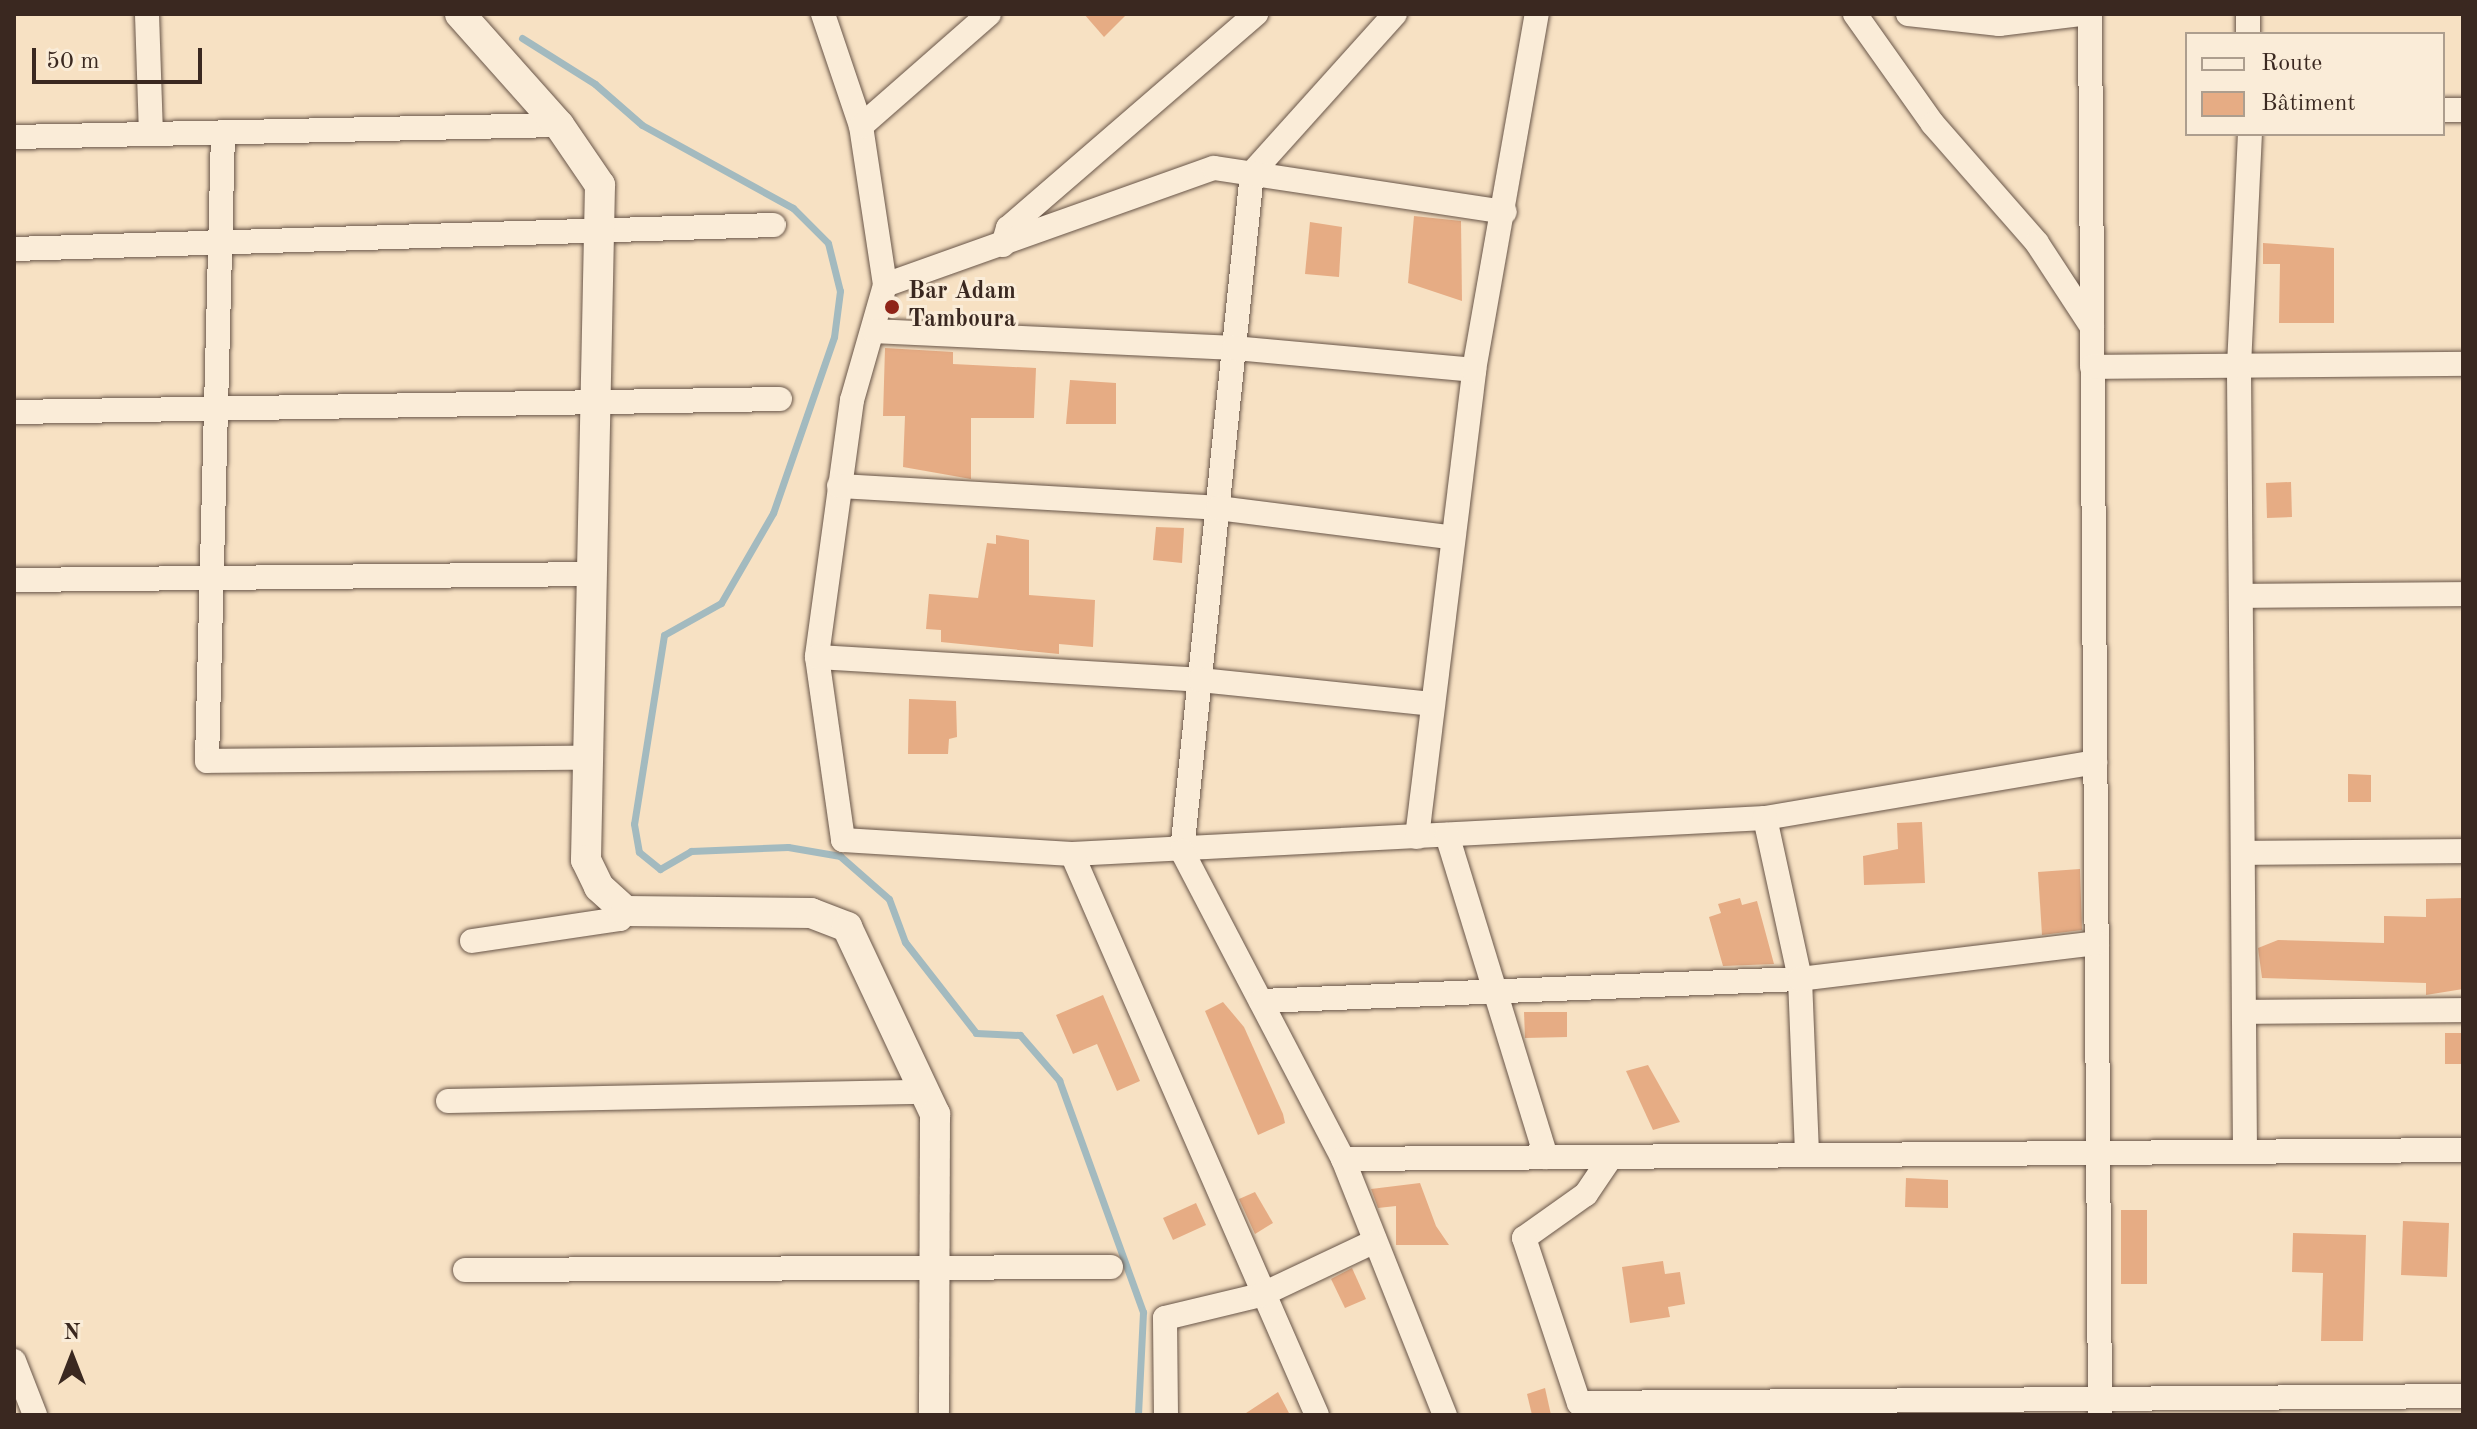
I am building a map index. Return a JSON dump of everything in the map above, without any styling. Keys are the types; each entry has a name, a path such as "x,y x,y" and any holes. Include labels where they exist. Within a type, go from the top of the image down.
{"street":[{"path":"147,14 151,134"},
{"path":"460,14 559,125 600,185 586,860 599,887 626,911 811,913 847,927 935,1114 934,1415"},
{"path":"823,14 861,126 885,285 852,400 817,657 843,840 1072,854 1182,851 1765,818 2095,762"},
{"path":"861,126 989,14"},
{"path":"1003,245 1008,228 1256,14"},
{"path":"1395,14 1252,173 1182,851 1343,1159 1371,1243 1445,1415"},
{"path":"1417,837 1449,537 1474,370 1505,212 1537,14"},
{"path":"1855,14 1933,124 2037,243 2092,327"},
{"path":"1908,14 1999,19 2082,14"},
{"path":"2090,14 2100,1407"},
{"path":"14,137 559,125"},
{"path":"223,133 207,761 588,758"},
{"path":"2245,1152 2239,366 2250,136"},
{"path":"885,285 1214,168 1505,212"},
{"path":"14,249 774,225"},
{"path":"874,331 1234,348 1474,370"},
{"path":"2092,367 2463,364"},
{"path":"14,412 780,399"},
{"path":"839,486 1218,508 1449,537"},
{"path":"14,580 592,574"},
{"path":"2241,596 2463,594"},
{"path":"817,657 1200,680 1432,704"},
{"path":"1765,818 1800,979 1807,1155"},
{"path":"1447,835 1546,1157"},
{"path":"2243,853 2463,851"},
{"path":"1072,854 1261,1295 1317,1415"},
{"path":"472,941 620,919 626,911"},
{"path":"1261,1001 1800,979 2097,943"},
{"path":"2244,1012 2463,1010"},
{"path":"448,1101 925,1092"},
{"path":"1343,1159 2463,1150"},
{"path":"1611,1157 1586,1194 1524,1238 1579,1403 2100,1407 2463,1396"},
{"path":"1166,1415 1165,1318 1261,1295 1371,1243"},
{"path":"465,1270 1111,1267"},
{"path":"14,1361 35,1415"}],"building":[{"path":"1084,14 1127,14 1104,37"},
{"path":"1414,216 1461,221 1462,301 1408,283"},
{"path":"1310,222 1342,227 1339,277 1305,274"},
{"path":"2263,243 2334,248 2334,323 2279,323 2280,264 2263,264"},
{"path":"885,348 953,352 953,364 1036,368 1034,418 971,418 971,479 903,467 905,416 883,416"},
{"path":"1070,380 1116,383 1116,424 1066,424"},
{"path":"2291,482 2292,517 2267,518 2266,483"},
{"path":"1156,527 1184,528 1182,563 1153,560"},
{"path":"996,535 1029,540 1029,595 1095,600 1093,647 1059,644 1059,654 941,642 941,630 926,629 929,594 978,598 987,543 996,544"},
{"path":"909,699 956,701 957,737 949,739 948,754 908,754"},
{"path":"2348,774 2371,775 2371,802 2348,802"},
{"path":"1922,822 1925,883 1864,885 1863,856 1898,849 1897,823"},
{"path":"2080,869 2082,930 2042,935 2038,872"},
{"path":"1740,898 1742,905 1757,901 1774,964 1723,966 1709,917 1721,913 1718,904"},
{"path":"2463,898 2463,989 2426,995 2426,983 2262,978 2258,948 2278,940 2384,943 2384,916 2426,917 2426,899"},
{"path":"1103,995 1140,1081 1117,1091 1097,1044 1073,1054 1056,1015"},
{"path":"1223,1002 1244,1027 1283,1114 1285,1123 1258,1135 1205,1011"},
{"path":"1524,1012 1567,1012 1567,1037 1525,1038"},
{"path":"2445,1033 2463,1033 2463,1064 2445,1064"},
{"path":"1648,1065 1680,1122 1653,1130 1626,1071"},
{"path":"1906,1178 1948,1180 1948,1208 1905,1207"},
{"path":"1420,1183 1436,1226 1449,1245 1396,1245 1396,1206 1378,1208 1371,1189"},
{"path":"1255,1192 1273,1223 1255,1234 1239,1199"},
{"path":"1196,1203 1206,1225 1173,1240 1163,1218"},
{"path":"2121,1210 2147,1210 2147,1284 2121,1284"},
{"path":"2403,1221 2449,1223 2447,1277 2401,1275"},
{"path":"2293,1233 2366,1235 2363,1341 2321,1341 2323,1273 2292,1272"},
{"path":"1663,1261 1665,1274 1680,1272 1685,1304 1668,1307 1670,1317 1630,1323 1622,1267"},
{"path":"1352,1268 1366,1299 1345,1308 1331,1279"},
{"path":"1545,1388 1551,1415 1532,1415 1527,1394"},
{"path":"1278,1392 1290,1415 1243,1415"}],"waterway":[{"path":"522,38 595,84 642,125 793,208 828,243 840,291 834,337 773,513 721,603 664,635 634,824 639,852 660,869 691,851 788,847 840,856 889,899 905,942 976,1033 1020,1035 1059,1080 1143,1312 1138,1415"}],"place":[{"name":"Bar Adam Tamboura","path":"892,307"}]}
